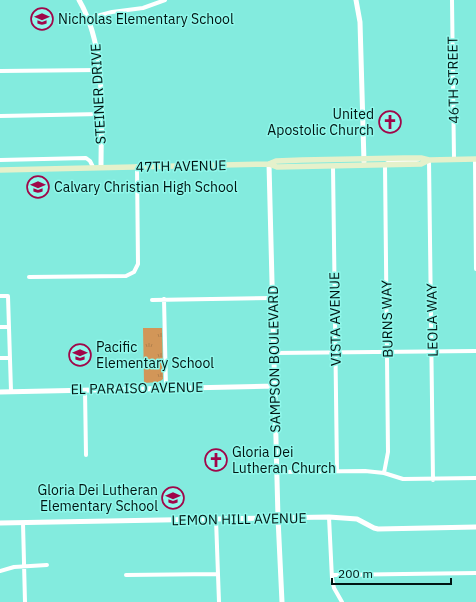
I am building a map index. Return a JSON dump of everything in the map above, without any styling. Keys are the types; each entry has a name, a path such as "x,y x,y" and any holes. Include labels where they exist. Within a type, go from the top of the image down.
{"main road":[{"name":"47TH AVENUE","path":"269,164 276,161 421,158 429,160 475,159"},
{"name":"47TH AVENUE","path":"0,170 269,164 277,167 385,165 421,164 429,160"}],"street":[{"name":"STEINER DRIVE","path":"79,0 89,18 96,45 100,70 101,167"},
{"path":"89,18 112,12 135,9 152,2 165,0"},
{"path":"356,0 360,22 364,165"},
{"name":"46TH STREET","path":"452,0 454,160"},
{"path":"0,71 100,70"},
{"path":"0,116 101,114"},
{"name":"47TH AVENUE","path":"0,160 86,158 90,161 93,167"},
{"path":"385,165 389,162 412,161 421,158"},
{"path":"475,159 476,269"},
{"name":"LEOLA WAY","path":"429,160 432,480"},
{"name":"SAMPSON BOULEVARD","path":"269,164 278,518 282,602"},
{"name":"BURNS WAY","path":"384,473 388,452 385,165"},
{"path":"29,277 126,276 134,272 138,264 136,166"},
{"name":"VISTA AVENUE","path":"333,166 337,471"},
{"path":"0,296 8,296 11,391"},
{"path":"152,300 273,298"},
{"path":"164,299 166,388"},
{"path":"0,327 9,327"},
{"path":"274,353 476,351"},
{"path":"0,358 10,358"},
{"name":"EL PARAISO AVENUE","path":"0,392 275,386"},
{"path":"85,390 86,455"},
{"path":"277,472 365,470 384,473 403,479 432,480 476,478"},
{"path":"329,517 332,575 334,588 342,602"},
{"name":"LEMON HILL AVENUE","path":"0,523 329,517 356,519 378,529 476,527"},
{"path":"216,519 219,602"},
{"path":"23,523 25,602"},
{"path":"0,571 14,567 47,565"},
{"path":"332,575 476,573"},
{"path":"126,575 217,574"}],"green space":[{"path":"143,328 162,328 163,379 159,382 144,383"}],"place":[{"name":"Nicholas Elementary School","path":"42,19"},
{"name":"United Apostolic Church","path":"390,122"},
{"name":"Calvary Christian High School","path":"38,187"},
{"name":"Pacific Elementary School","path":"80,355"},
{"name":"Gloria Dei Lutheran Church","path":"216,460"},
{"name":"Gloria Dei Lutheran Elementary School","path":"173,498"}]}
